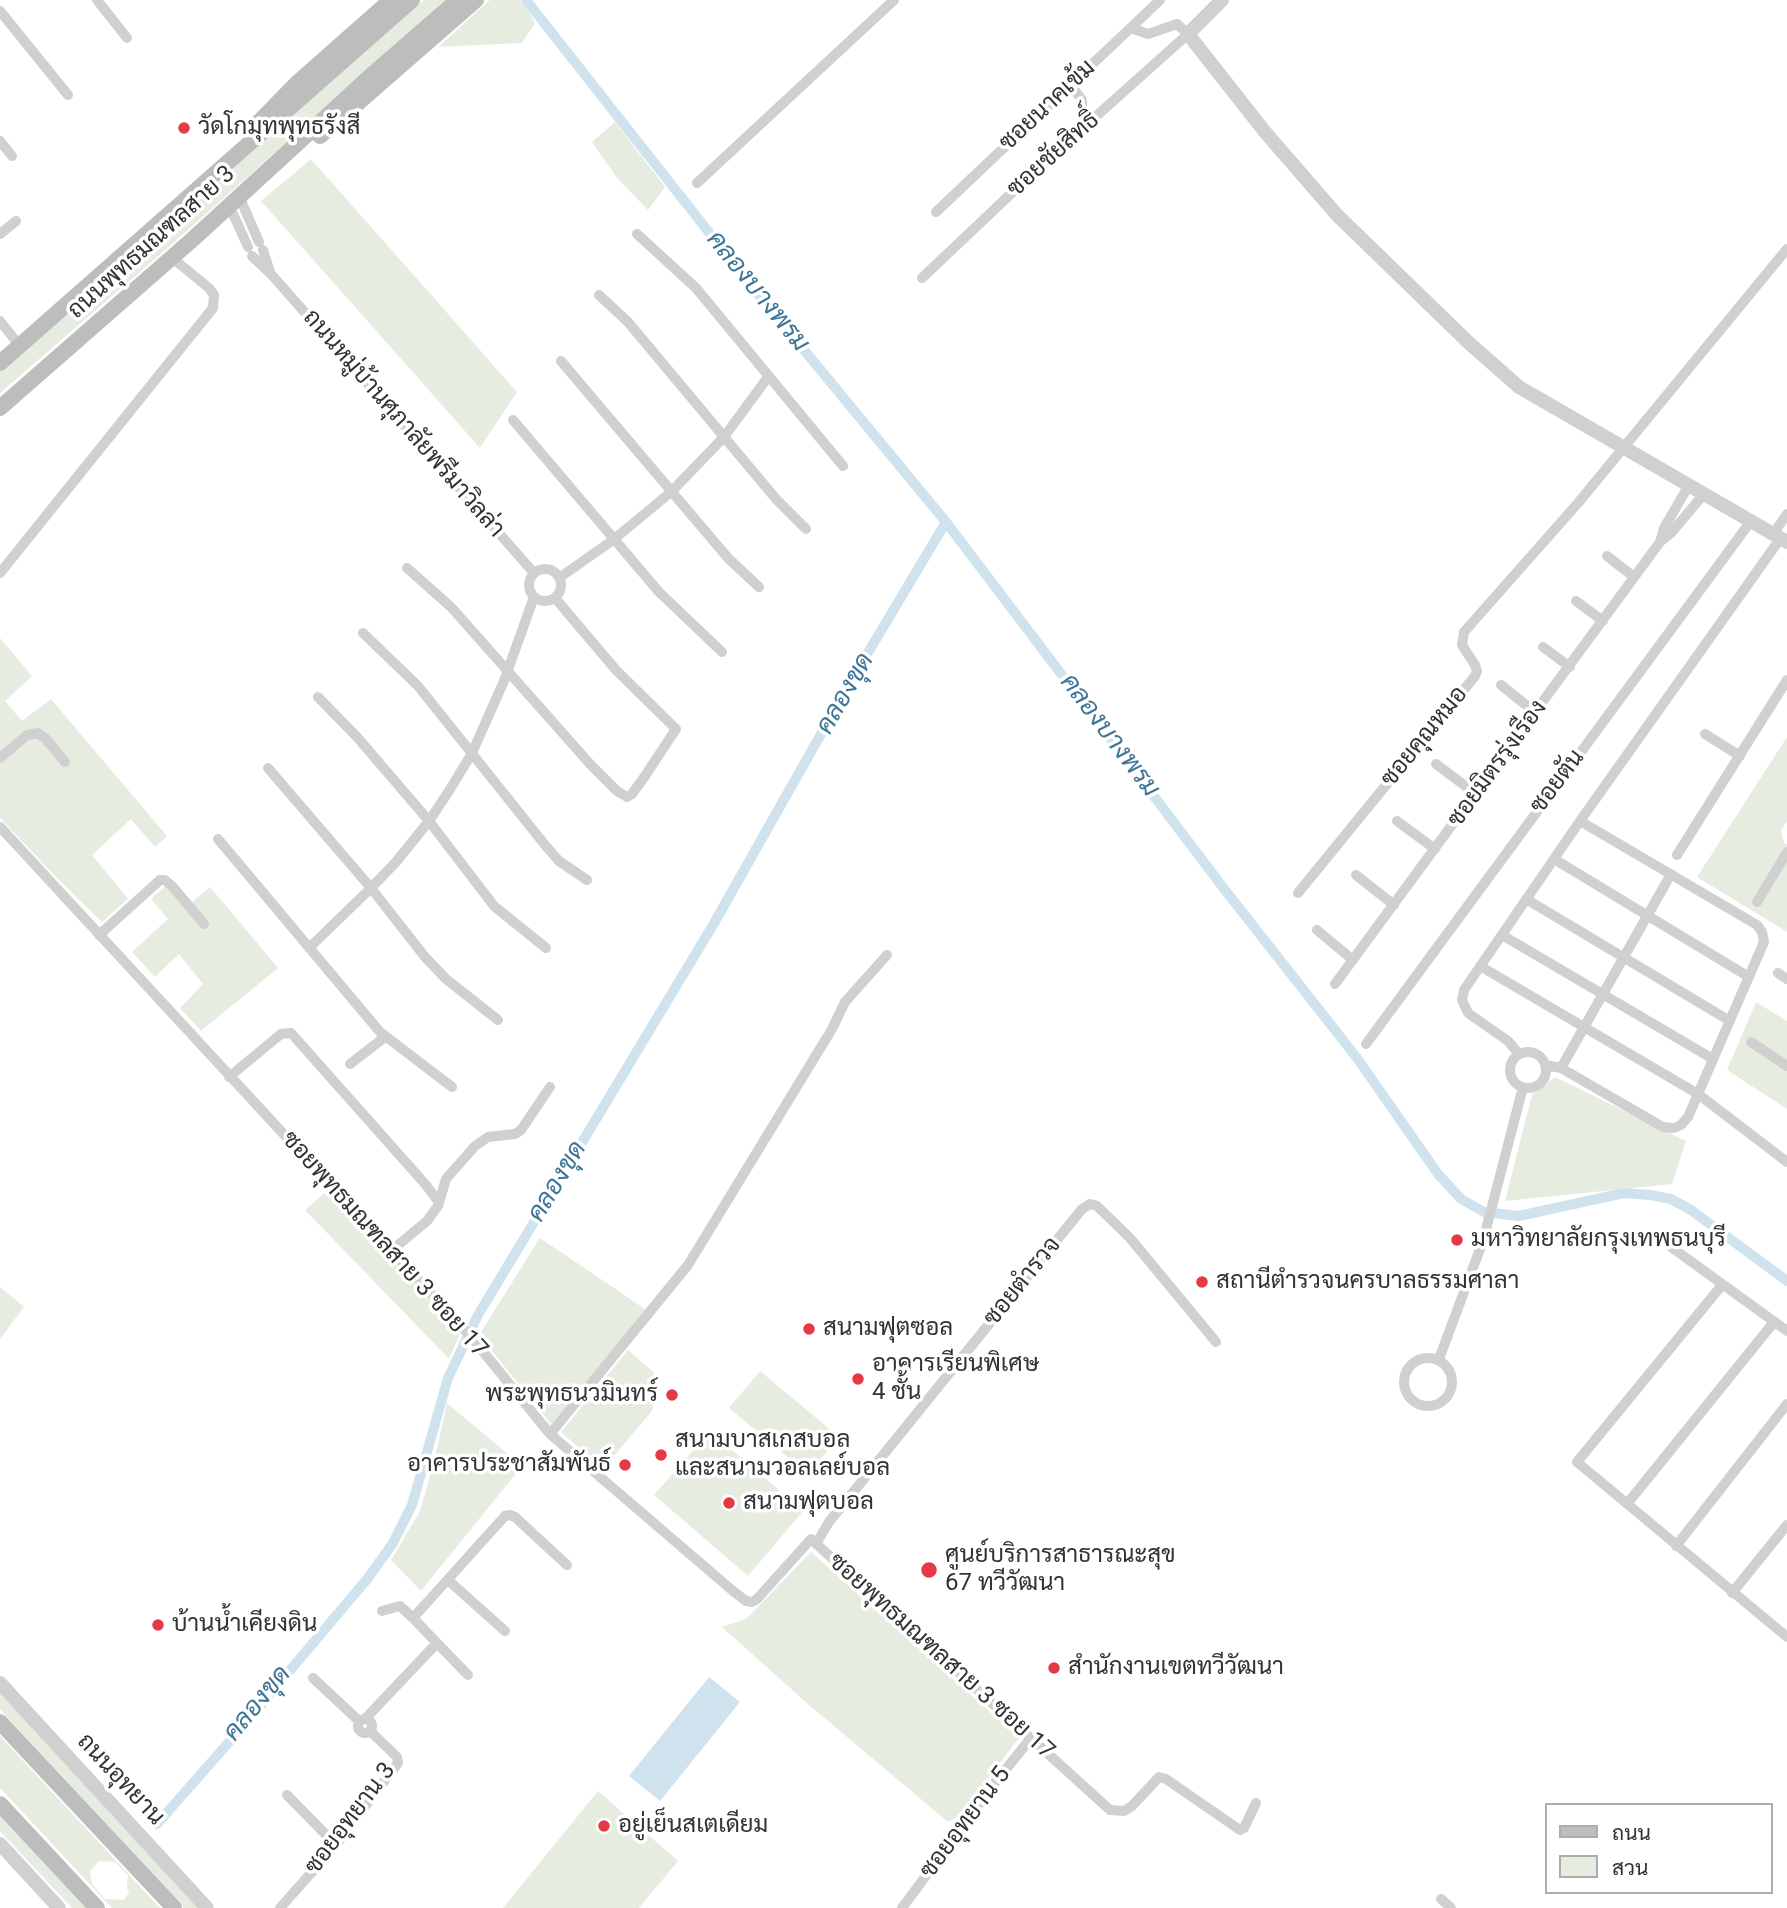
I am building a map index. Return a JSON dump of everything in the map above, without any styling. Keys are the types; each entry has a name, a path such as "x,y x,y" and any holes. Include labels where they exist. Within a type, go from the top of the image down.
{"main road":[{"path":"225,165 255,126 296,84 391,0"},
{"name":"ถนนพุทธมณฑลสาย 3","path":"0,363 412,0"},
{"name":"ถนนพุทธมณฑลสาย 3","path":"0,408 458,0"},
{"path":"238,197 276,172 315,141 476,0"},
{"name":"ถนนอุทยาน","path":"0,1722 174,1908"},
{"path":"0,1804 97,1908"}],"street":[{"path":"97,0 127,38"},
{"path":"697,183 894,0"},
{"path":"1188,33 1222,0"},
{"name":"ซอยนาคเข้ม","path":"936,212 1131,28 1154,2"},
{"path":"0,11 68,94"},
{"path":"1131,28 1148,34 1177,24 1188,33 1265,132 1337,215 1469,343 1519,387 1780,538"},
{"name":"ซอยชัยสิทธิ์","path":"922,278 1188,33"},
{"path":"1071,85 1082,100 1082,110 1091,120"},
{"path":"0,141 12,156"},
{"path":"238,197 254,228 255,249"},
{"path":"238,197 242,235 255,249"},
{"path":"0,234 16,221"},
{"path":"242,235 254,228"},
{"path":"637,234 696,288 843,466"},
{"name":"ถนนหมู่บ้านศุภาลัยพรีมาวิลล่า","path":"255,249 271,274 534,573"},
{"path":"1622,448 1787,249"},
{"path":"0,573 213,308 214,295 209,288 172,257"},
{"path":"599,295 628,322 776,499 806,529"},
{"path":"0,321 20,346"},
{"path":"561,361 727,558 758,587"},
{"path":"559,578 613,540 671,492 724,437 768,377"},
{"path":"513,420 659,593 722,652"},
{"name":"ซอยคุณหมอ","path":"1298,893 1475,676 1475,665 1462,645 1464,632 1578,503 1622,448"},
{"name":"ซอยมิตรรุ่งเรือง","path":"1660,542 1664,528 1689,485"},
{"name":"ซอยมิตรรุ่งเรือง","path":"1335,984 1660,542 1704,494"},
{"path":"1519,1054 1507,1041 1471,1015 1464,1007 1462,993 1780,538 1787,514"},
{"name":"ซอยตัน","path":"1366,1044 1751,521"},
{"path":"1607,556 1634,578"},
{"path":"407,568 451,607 590,764 624,797 632,794 676,729 616,670 555,598"},
{"path":"548,569 559,578 560,591 555,598 542,601 534,597 529,585 534,573 548,569"},
{"path":"309,947 371,888 429,821 472,753 509,670 534,597"},
{"path":"1576,601 1603,621"},
{"path":"363,633 418,686 559,861 587,880"},
{"path":"1543,647 1570,667"},
{"path":"1677,855 1787,680"},
{"path":"1501,685 1536,713"},
{"path":"318,697 357,737 429,821 494,906 546,948"},
{"path":"0,758 27,735 38,733 65,762"},
{"path":"1704,734 1740,757"},
{"path":"1436,764 1476,794"},
{"path":"268,768 371,888 425,957 446,979 498,1020"},
{"path":"1397,821 1435,849"},
{"path":"1545,1065 1561,1068 1667,1128 1677,1127 1686,1120 1763,945 1763,935 1759,927 1580,821"},
{"name":"ซอยพุทธมณฑลสาย 3 ซอย 17","path":"0,827 472,1338 550,1434 746,1601 757,1599 811,1539 1110,1810 1124,1811 1132,1806 1159,1777 1166,1779 1240,1830 1244,1828 1256,1803"},
{"path":"218,839 354,1004 385,1037 452,1087"},
{"path":"1757,902 1787,852"},
{"path":"1554,859 1749,977"},
{"path":"1561,1068 1671,874"},
{"path":"1356,875 1394,905"},
{"path":"99,934 160,880 165,880 172,886 204,924"},
{"path":"1526,899 1730,1021"},
{"path":"1317,930 1353,960"},
{"path":"1502,934 1713,1059"},
{"path":"550,1434 688,1265 832,1029 845,1002 887,955"},
{"path":"1480,966 1698,1094 1787,1162"},
{"path":"229,1077 281,1034 291,1032 438,1201"},
{"path":"350,1064 385,1037"},
{"path":"1751,1042 1787,1066"},
{"path":"1519,1054 1539,1055 1545,1065 1541,1082 1531,1087 1523,1087 1514,1082 1510,1071 1513,1060 1519,1054"},
{"path":"391,1251 427,1221 438,1206 446,1179 475,1146 488,1138 515,1134 522,1130 550,1087"},
{"path":"1439,1359 1483,1241 1523,1087"},
{"name":"ซอยตำรวจ","path":"816,1544 836,1514 1082,1209 1090,1205 1097,1206 1130,1238 1216,1342"},
{"path":"1667,1244 1787,1331"},
{"path":"1722,1285 1577,1462 1732,1593 1785,1633"},
{"path":"1627,1504 1774,1322"},
{"path":"1418,1359 1439,1359 1450,1372 1451,1392 1442,1402 1432,1406 1416,1403 1405,1392 1403,1383 1406,1370 1418,1359"},
{"path":"1676,1546 1787,1404"},
{"path":"413,1618 500,1520 510,1515 567,1566"},
{"path":"1732,1593 1787,1525"},
{"path":"448,1580 505,1631"},
{"path":"382,1611 400,1606 468,1675"},
{"path":"313,1678 362,1720 437,1643"},
{"name":"ถนนอุทยาน","path":"0,1683 203,1903"},
{"name":"ซอยอุทยาน 3","path":"280,1908 336,1845 398,1763 397,1757 370,1731 372,1725 362,1720"},
{"name":"ซอยอุทยาน 5","path":"902,1908 1031,1738"},
{"path":"287,1795 336,1845"},
{"path":"0,1844 59,1908"},
{"path":"1440,1899 1451,1908"}],"green space":[{"path":"424,0 446,0 0,393 0,370"},
{"path":"490,0 520,0 526,7 535,23 522,43 438,47"},
{"path":"615,122 665,187 648,210 617,178 592,142"},
{"path":"311,159 517,392 480,448 261,201"},
{"path":"0,638 32,676 5,701 22,721 51,699 167,836 155,847 131,819 92,855 128,899 102,922 0,818"},
{"path":"1787,737 1787,821 1781,831 1787,845 1787,932 1697,877"},
{"path":"171,881 191,903 210,887 278,968 201,1031 180,1008 203,984 179,954 155,977 132,952 168,919 151,899"},
{"path":"1756,1002 1787,1021 1787,1109 1727,1070"},
{"path":"1555,1077 1686,1141 1672,1184 1505,1201 1532,1095"},
{"path":"328,1190 460,1334 449,1359 305,1210"},
{"path":"540,1238 648,1311 551,1424 479,1335"},
{"path":"0,1287 24,1307 0,1339"},
{"path":"628,1350 660,1378 652,1411 603,1469 561,1432"},
{"path":"760,1371 839,1437 808,1474 729,1408"},
{"path":"447,1403 522,1466 421,1591 391,1560 420,1511"},
{"name":"สนามฟุตบอล","path":"710,1431 803,1511 748,1576 654,1495"},
{"path":"811,1552 1019,1738 960,1815 948,1822 809,1705 722,1627 746,1619"},
{"path":"0,1689 202,1908 184,1908 0,1709"},
{"path":"0,1736 160,1908 112,1908 0,1788"},
{"name":"อยู่เย็นสเตเดียม","path":"598,1791 678,1861 639,1908 503,1908"},
{"path":"0,1812 91,1908 72,1908 0,1831"}],"water":[{"path":"709,1677 740,1702 660,1801 629,1776"}],"pier":[{"path":"99,1861 115,1862 128,1876 129,1892 124,1900 105,1899 92,1884 90,1871"}],"waterway":[{"name":"คลองบางพรม","path":"526,0 752,287 946,522 1225,890 1357,1058 1438,1174 1461,1199 1484,1212 1519,1216 1624,1193 1671,1199 1691,1210 1787,1281"},
{"name":"คลองขุด","path":"157,1824 368,1578 393,1543 412,1505 448,1378 478,1315 713,925 851,681 946,522"}],"place":[{"name":"วัดโกมุทพุทธรังสี","path":"184,128"},
{"name":"มหาวิทยาลัยกรุงเทพธนบุรี","path":"1457,1240"},
{"name":"สถานีตำรวจนครบาลธรรมศาลา","path":"1202,1282"},
{"name":"สนามฟุตซอล","path":"809,1329"},
{"name":"อาคารเรียนพิเศษ 4 ชั้น","path":"858,1379"},
{"name":"พระพุทธนวมินทร์","path":"672,1395"},
{"name":"สนามบาสเกสบอล และสนามวอลเลย์บอล","path":"661,1455"},
{"name":"อาคารประชาสัมพันธ์","path":"625,1465"},
{"name":"สนามฟุตบอล","path":"729,1503"},
{"name":"ศูนย์บริการสาธารณะสุข 67 ทวีวัฒนา","path":"929,1570"},
{"name":"บ้านน้ำเคียงดิน","path":"158,1625"},
{"name":"สำนักงานเขตทวีวัฒนา","path":"1054,1668"},
{"name":"อยู่เย็นสเตเดียม","path":"604,1826"}]}
